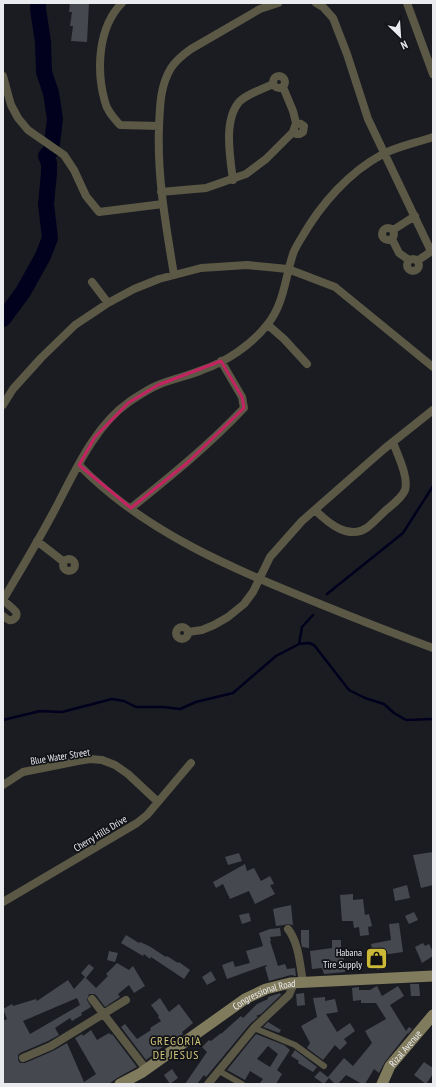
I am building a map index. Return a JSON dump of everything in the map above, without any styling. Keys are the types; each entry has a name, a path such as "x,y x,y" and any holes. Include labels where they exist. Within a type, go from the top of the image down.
{"main road":[{"name":"Congressional Road","path":"120,1084 146,1069 245,999 266,989 290,983 433,976"},
{"name":"Rizal Avenue","path":"382,1084 390,1066 433,1015"}],"street":[{"path":"122,3 116,10 105,30 100,76 105,103 113,117 120,125 159,126"},
{"path":"174,275 161,192 159,126 160,99 164,83 171,68 180,56 260,9 278,3"},
{"path":"316,3 324,7 333,18 347,54 368,120 376,139 385,153 415,216 430,249 429,253 413,260 399,253 392,239 386,240 382,233 388,228 393,230 415,216"},
{"path":"407,3 433,74"},
{"path":"3,76 11,105 18,118 28,130 64,155 74,170 86,196 99,212 163,204"},
{"path":"161,192 206,188 233,180 256,168 293,132 298,135 302,134 304,130 303,125 296,122 293,111 282,87 277,88 273,84 249,95 240,101 230,118 229,132 233,180"},
{"path":"3,616 8,620 16,618 15,610 3,600 95,437 111,418 128,403 158,385 204,370 231,356 249,343 268,325 279,306 294,252 306,230 326,203 364,166 385,153 398,147 433,137"},
{"path":"3,405 13,390 41,358 75,325 108,303 134,289 159,279 201,268 247,266 288,270 335,288 433,367"},
{"path":"92,282 108,303"},
{"path":"268,325 284,339 307,364"},
{"path":"131,508 187,463 244,408 242,398 221,361"},
{"path":"188,632 202,630 228,616 244,604 253,592 270,557 302,521 393,442 433,410"},
{"path":"315,510 327,522 344,531 358,532 367,528 405,490 405,480 401,463 393,442"},
{"path":"79,465 95,481 131,508 160,528 193,547 259,579 433,648"},
{"path":"37,541 64,562"},
{"name":"Blue Water Street","path":"3,785 23,772 90,759 102,760 115,765 128,774 158,802"},
{"name":"Cherry Hills Drive","path":"3,902 137,823 147,815 191,763"},
{"path":"288,929 293,936 303,982"},
{"path":"208,1084 254,1028 289,995 292,988 290,983"},
{"path":"92,998 146,1069"},
{"path":"23,1058 51,1046 126,1000"},
{"path":"254,1028 295,1046 324,1066"},
{"path":"218,1071 242,1084"}],"highlighted area":[{"path":"221,361 242,397 244,408 187,463 131,508 79,465 95,437 128,403 158,385"}],"building":[{"path":"70,3 89,3 87,42 71,41 73,26 70,26 72,12 69,12"},
{"path":"433,852 433,885 421,888 413,855"},
{"path":"239,853 242,861 228,865 225,857"},
{"path":"245,864 247,871 254,868 261,881 270,876 274,884 270,885 275,894 255,904 249,891 230,899 223,884 216,888 213,882"},
{"path":"407,885 410,898 395,901 393,889"},
{"path":"353,894 353,900 363,899 365,915 369,914 372,926 368,927 369,935 360,936 359,927 354,928 353,921 342,921 340,895"},
{"path":"291,905 293,925 288,924 276,926 273,909"},
{"path":"414,912 418,920 409,924 405,916"},
{"path":"249,913 251,921 242,924 239,915"},
{"path":"399,923 403,952 382,955 385,968 377,970 371,944 391,940 389,924"},
{"path":"280,928 281,936 270,937 278,966 285,964 287,969 295,968 296,976 291,975 269,981 265,967 267,966 266,965 227,979 222,965 233,961 235,967 250,963 246,951 263,946 259,933 270,929"},
{"path":"301,930 309,930 309,948 302,947"},
{"path":"126,935 139,943 140,942 149,946 166,957 167,956 178,963 179,962 190,970 184,979 151,957 150,959 144,954 143,956 121,943"},
{"path":"332,940 341,940 341,951 343,951 345,972 324,974 322,968 312,969 310,951 332,948"},
{"path":"423,943 425,946 429,944 433,952 433,956 422,963 415,947"},
{"path":"109,951 118,953 115,962 107,960"},
{"path":"117,963 129,970 133,966 145,986 134,993 129,985 118,994 120,997 105,1007 96,995 89,994 87,1000 91,1007 72,1021 70,1018 55,1028 59,1035 20,1053 18,1055 18,1060 20,1063 25,1063 53,1051 67,1043 84,1082 96,1074 75,1038 82,1034 83,1036 91,1030 97,1040 109,1033 111,1035 112,1034 137,1067 109,1084 3,1084 3,1021 7,1019 3,1009 12,1004 13,1006 36,999 37,1001 68,980 74,989 85,977 96,988 108,976 106,974","holes":["77,998 80,1005 30,1034 23,1021"]},
{"path":"89,964 94,968 86,978 81,973"},
{"path":"211,971 216,980 207,985 202,977"},
{"path":"410,984 419,984 420,996 411,996"},
{"path":"377,986 382,996 398,986 404,996 390,1005 406,1031 409,1027 412,1029 408,1034 407,1033 385,1062 379,1073 374,1069 365,1084 362,1084 346,1075 338,1084 335,1084 328,1077 344,1058 353,1066 372,1043 365,1031 386,1019 376,1003 361,1003 361,1000 353,1001 352,988 359,987 359,990 370,990"},
{"path":"280,993 281,995 261,1014 256,1016 258,1017 250,1024 206,1077 204,1075 197,1084 185,1084 207,1052 202,1047 209,1040 211,1041 221,1034 241,1016 243,1018 257,1004 268,999 268,997"},
{"path":"304,993 305,1005 297,1006 296,994"},
{"path":"325,997 325,1001 335,999 338,1012 326,1014 337,1032 350,1023 355,1031 344,1039 347,1043 340,1050 335,1045 323,1060 307,1048 310,1043 301,1026 317,1017 313,998"},
{"path":"160,998 169,1012 179,1004 193,1023 182,1032 183,1034 152,1054 153,1055 146,1060 121,1027 125,1024 137,1039 151,1030 150,1028 161,1021 151,1005"},
{"path":"268,1022 281,1030 279,1033 263,1027"},
{"path":"256,1034 284,1045 290,1050 277,1070 282,1074 276,1084 259,1084 263,1079 250,1071 245,1080 227,1070","holes":["268,1046 278,1054 270,1067 257,1059"]},
{"path":"295,1050 317,1067 313,1072 298,1063 299,1061 291,1056"},
{"path":"424,1062 433,1068 433,1074 426,1084 414,1075"},
{"path":"172,1069 178,1078 170,1084 164,1075"},
{"path":"320,1071 329,1078 324,1084 314,1077"}],"waterway":[{"path":"3,319 23,292 43,256 50,238 46,204 49,163 46,156 51,151 55,119 51,93 44,72 43,42 38,3"},
{"path":"327,594 403,533 433,486"},
{"path":"299,644 302,627 313,615"},
{"path":"3,720 40,711 62,712 112,699 124,701 136,707 163,707 180,709 196,702 233,693 276,656 299,644 309,643 314,645 349,690 365,698 384,704 394,713 406,720 433,719"}],"place":[{"name":"Habana Tire Supply","path":"377,958"}],"district":[{"name":"GREGORIA DE JESUS","path":"176,1048"}]}
